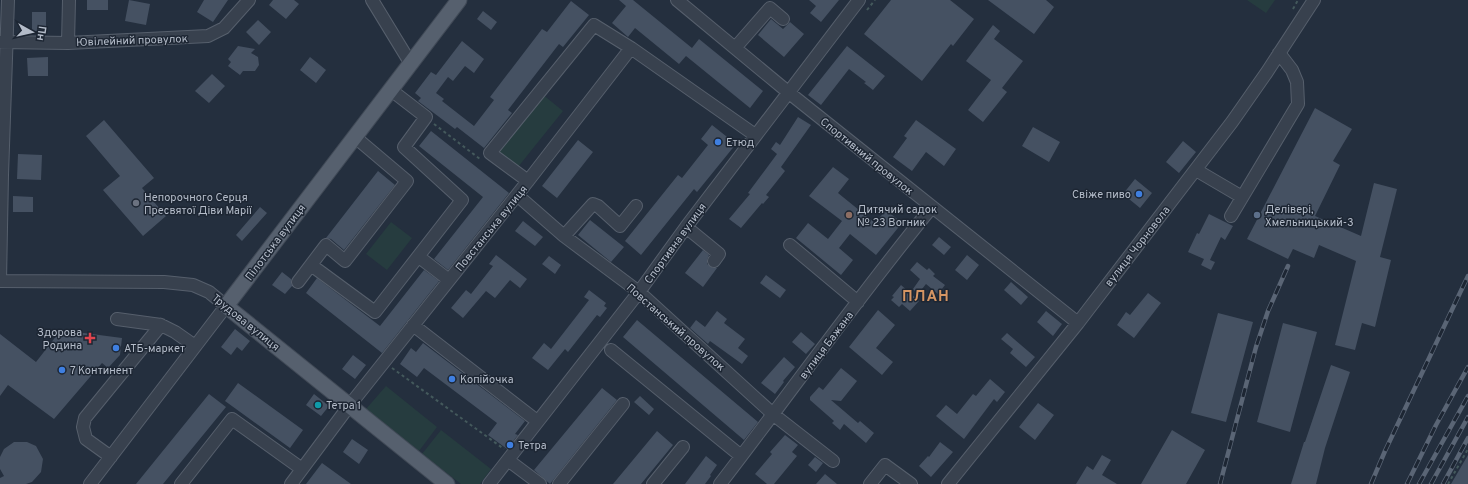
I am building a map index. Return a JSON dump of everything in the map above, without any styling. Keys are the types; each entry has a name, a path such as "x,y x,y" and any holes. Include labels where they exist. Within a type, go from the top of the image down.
{"main road":[{"name":"Пілотська вулиця","path":"226,306 459,0"},
{"name":"Трудова вулиця","path":"226,306 348,406 448,484"}],"street":[{"path":"0,281 3,42 8,0"},
{"path":"68,43 69,0"},
{"name":"Ювілейний провулок","path":"3,42 68,43 208,36 224,28 249,0"},
{"path":"372,0 411,64"},
{"name":"Спортивний провулок","path":"678,0 788,92 1078,323"},
{"name":"Спортивна вулиця","path":"490,484 508,456 639,292 686,227 859,0"},
{"name":"вулиця Чорновола","path":"948,484 1078,323 1196,170 1232,122 1314,0"},
{"path":"735,48 770,8 783,19"},
{"path":"528,181 490,153 594,25 631,48 756,135"},
{"name":"Повстанська вулиця","path":"291,484 348,406 517,195 631,48"},
{"path":"1231,216 1298,104 1297,82 1292,70 1279,54"},
{"path":"311,265 375,312 462,200 404,147 426,117 391,90"},
{"path":"298,282 326,245 345,261 407,180 355,137"},
{"path":"1196,170 1242,197"},
{"name":"Повстанський провулок","path":"517,195 564,236 639,292 774,414 833,461"},
{"path":"564,236 593,204 598,206 620,226 636,206"},
{"name":"вулиця Бажана","path":"720,484 932,207"},
{"path":"686,227 719,254 714,261"},
{"path":"790,245 858,302"},
{"path":"419,257 448,280"},
{"name":"Трудова вулиця","path":"0,281 164,282 193,285 209,292 226,306"},
{"name":"Пілотська вулиця","path":"90,484 226,306"},
{"path":"117,319 161,325 195,346"},
{"path":"111,457 86,439 83,427 85,418 161,325"},
{"path":"413,325 537,421"},
{"path":"612,350 741,456"},
{"path":"559,484 623,404"},
{"path":"181,484 232,419 302,469"},
{"path":"653,484 683,447"},
{"path":"508,456 540,484"},
{"path":"870,484 886,465 911,484"}],"path":[{"path":"1291,12 1298,0"},
{"path":"426,117 483,161"},
{"path":"384,361 508,456"},
{"path":"1448,484 1468,449"}],"green space":[{"path":"1247,0 1275,0 1266,13"},
{"path":"542,94 563,111 518,167 497,151"},
{"path":"391,222 412,238 387,270 366,254"},
{"path":"386,386 437,427 419,451 366,409"},
{"path":"441,430 491,469 480,484 461,484 422,454"}],"building":[{"path":"87,0 108,0 108,10 87,10"},
{"path":"129,0 150,4 146,25 125,21"},
{"path":"204,0 228,0 213,22 197,12"},
{"path":"273,0 294,0 299,4 286,19 269,5"},
{"path":"619,0 633,0 692,48 699,39 763,91 750,108 686,56 679,64 635,28 628,37 612,23 626,6"},
{"path":"809,0 839,0 821,22 810,13 816,6"},
{"path":"891,0 950,0 974,19 953,46 951,44 922,81 864,34"},
{"path":"988,0 1046,0 1054,7 1034,34"},
{"path":"571,1 589,15 563,47 559,44 508,110 512,113 484,148 457,127 455,129 418,101 421,98 415,93 431,72 436,75 462,41 484,59 474,73 465,66 453,81 448,77 436,93 444,99 442,101 474,126 494,100 490,97 542,29 547,32"},
{"path":"483,11 497,22 491,30 477,19"},
{"path":"32,12 46,12 46,31 32,31"},
{"path":"771,19 783,29 790,22 804,34 784,57 758,35"},
{"path":"258,20 271,32 259,45 246,32"},
{"path":"993,25 1000,31 994,39 1023,61 1002,88 1007,92 983,122 968,110 991,80 966,61"},
{"path":"238,46 255,49 251,53 258,57 259,65 255,71 243,71 240,75 228,66 231,62 228,59"},
{"path":"847,46 885,76 873,90 864,83 866,82 849,69 821,105 808,95"},
{"path":"48,57 48,76 28,76 27,58"},
{"path":"310,57 326,70 316,83 300,70"},
{"path":"212,74 225,86 209,103 195,91"},
{"path":"1315,108 1352,129 1333,161 1340,165 1315,216 1361,236 1374,183 1397,189 1380,257 1391,260 1375,327 1362,323 1355,350 1335,345 1356,261 1319,245 1314,258 1293,249 1288,259 1247,239"},
{"path":"798,117 811,125 781,167 785,171 766,195 769,197 741,228 729,219 750,194 748,193 777,154 771,149 776,142 780,145"},
{"path":"104,120 154,178 142,188 166,216 143,236 103,190 120,176 86,136"},
{"path":"916,120 956,149 944,166 926,152 912,171 893,157 907,138 904,136"},
{"path":"712,125 736,144 697,192 694,189 641,255 625,241 678,175 682,178 708,145 701,139"},
{"path":"1033,127 1060,142 1049,162 1022,146"},
{"path":"431,131 509,193 448,270 434,259 483,197 419,146"},
{"path":"578,140 593,152 557,198 542,186"},
{"path":"1183,141 1196,152 1179,173 1166,162"},
{"path":"18,154 42,155 41,180 17,179"},
{"path":"833,167 849,179 838,193 875,223 886,210 902,223 876,255 850,234 839,248 853,260 841,275 796,238 808,223 828,239 842,221 809,196"},
{"path":"378,171 395,185 344,250 331,239 326,238"},
{"path":"1135,179 1152,193 1140,208 1123,194"},
{"path":"13,196 33,197 33,212 13,212"},
{"path":"260,207 267,213 242,241 236,235"},
{"path":"1209,214 1233,226 1225,240 1221,237 1210,260 1215,262 1211,270 1201,265 1204,259 1188,252 1197,233 1199,234"},
{"path":"590,220 624,247 611,262 578,235"},
{"path":"523,221 543,237 535,246 515,231"},
{"path":"939,237 951,247 944,255 932,245"},
{"path":"703,250 709,255 707,264 713,268 717,268 703,287 685,273"},
{"path":"496,255 527,279 520,288 510,280 495,298 486,291 463,318 451,308 466,290 471,294 493,266 489,264"},
{"path":"967,255 979,265 967,280 955,270"},
{"path":"549,256 561,265 555,274 542,264"},
{"path":"917,262 927,270 929,268 935,274 933,276 945,285 938,294 926,284 918,294 913,289 920,279 910,270"},
{"path":"424,270 439,281 382,353 306,293 317,278 380,326"},
{"path":"282,272 291,279 292,286 285,294 272,285"},
{"path":"766,275 786,290 780,298 760,283"},
{"path":"1011,282 1028,297 1021,305 1004,290"},
{"path":"901,285 919,301 910,311 902,304 899,307 891,300 894,297 892,296"},
{"path":"589,290 606,303 604,306 607,308 600,317 597,315 568,352 565,349 548,370 532,358 544,343 551,349 589,300 584,297"},
{"path":"1148,293 1161,303 1134,338 1117,325 1126,312 1130,315"},
{"path":"878,310 895,325 876,348 893,362 882,375 849,347"},
{"path":"717,311 727,319 724,323 745,339 738,348 748,356 742,364 710,341 708,344 690,328 696,320 705,327"},
{"path":"1046,311 1062,324 1053,336 1037,322"},
{"path":"1218,313 1253,322 1226,422 1191,413"},
{"path":"637,320 758,422 744,440 623,337"},
{"path":"1283,323 1317,332 1290,432 1257,422"},
{"path":"235,329 250,341 242,351 237,347 231,355 221,347"},
{"path":"61,330 122,338 120,355 108,368 102,363 54,419 8,385 0,396 0,334 36,362"},
{"path":"801,332 815,344 806,354 792,342"},
{"path":"1007,333 1035,357 1026,367 1010,353 1013,349 1001,339"},
{"path":"423,343 525,421 515,434 518,435 507,449 488,435 497,423 424,368 417,377 400,364 411,348 416,352"},
{"path":"353,355 366,365 355,379 342,369"},
{"path":"784,357 795,367 783,381 784,382 775,394 761,383"},
{"path":"1331,365 1350,372 1325,448 1316,484 1291,484 1304,442"},
{"path":"841,368 857,381 841,401 831,400 858,423 860,421 874,433 866,443 844,424 840,430 832,423 834,421 810,400 810,397 819,387 823,390"},
{"path":"990,379 1005,392 997,402 994,399 964,439 936,416 946,405 957,414 973,394 976,396"},
{"path":"238,383 303,430 290,448 225,401"},
{"path":"602,388 617,400 550,484 534,470"},
{"path":"209,394 226,407 163,484 136,484"},
{"name":"Тетра 1","path":"314,394 329,406 321,416 306,405"},
{"path":"640,396 654,409 649,415 634,402"},
{"path":"1038,403 1054,415 1035,440 1019,427"},
{"path":"1172,430 1205,450 1186,484 1141,484"},
{"path":"657,431 673,445 641,484 613,484"},
{"path":"785,435 798,445 792,452 797,456 774,484 767,484 755,474 772,454 770,452"},
{"path":"352,439 368,450 359,464 343,452"},
{"path":"14,442 27,442 36,446 43,459 41,472 32,482 26,484 0,484 0,478 4,476 0,469 0,457 4,449"},
{"path":"940,442 953,452 931,477 919,466 928,456 929,457"},
{"path":"1102,455 1111,460 1102,475 1117,484 1076,484 1087,466 1093,470"},
{"path":"1468,455 1468,484 1451,484"},
{"path":"706,456 717,465 705,484 685,484"},
{"path":"815,457 823,463 816,472 808,465"},
{"path":"322,463 351,484 306,484"},
{"path":"825,474 837,484 816,484"}],"railway":[{"path":"1220,484 1256,347 1268,311 1288,266"},
{"path":"1371,484 1385,451 1468,276"},
{"path":"1407,484 1436,425 1468,367"},
{"path":"1419,484 1468,396"},
{"path":"1431,484 1468,417"},
{"path":"1443,484 1468,438"}],"place":[{"name":"Етюд","path":"718,142"},
{"name":"Свіже пиво","path":"1139,194"},
{"name":"Непорочного Серця Пресвятої Діви Марії","path":"136,203"},
{"name":"Дитячий садок № 23 Вогник","path":"849,215"},
{"name":"Делівері, Хмельницький-3","path":"1257,215"},
{"name":"Здорова Родина","path":"90,338"},
{"name":"АТБ-маркет","path":"116,348"},
{"name":"7 Континент","path":"62,370"},
{"name":"Копійочка","path":"452,379"},
{"name":"Тетра 1","path":"318,405"},
{"name":"Тетра","path":"510,445"}],"district":[{"name":"ПЛАН","path":"926,296"}]}
